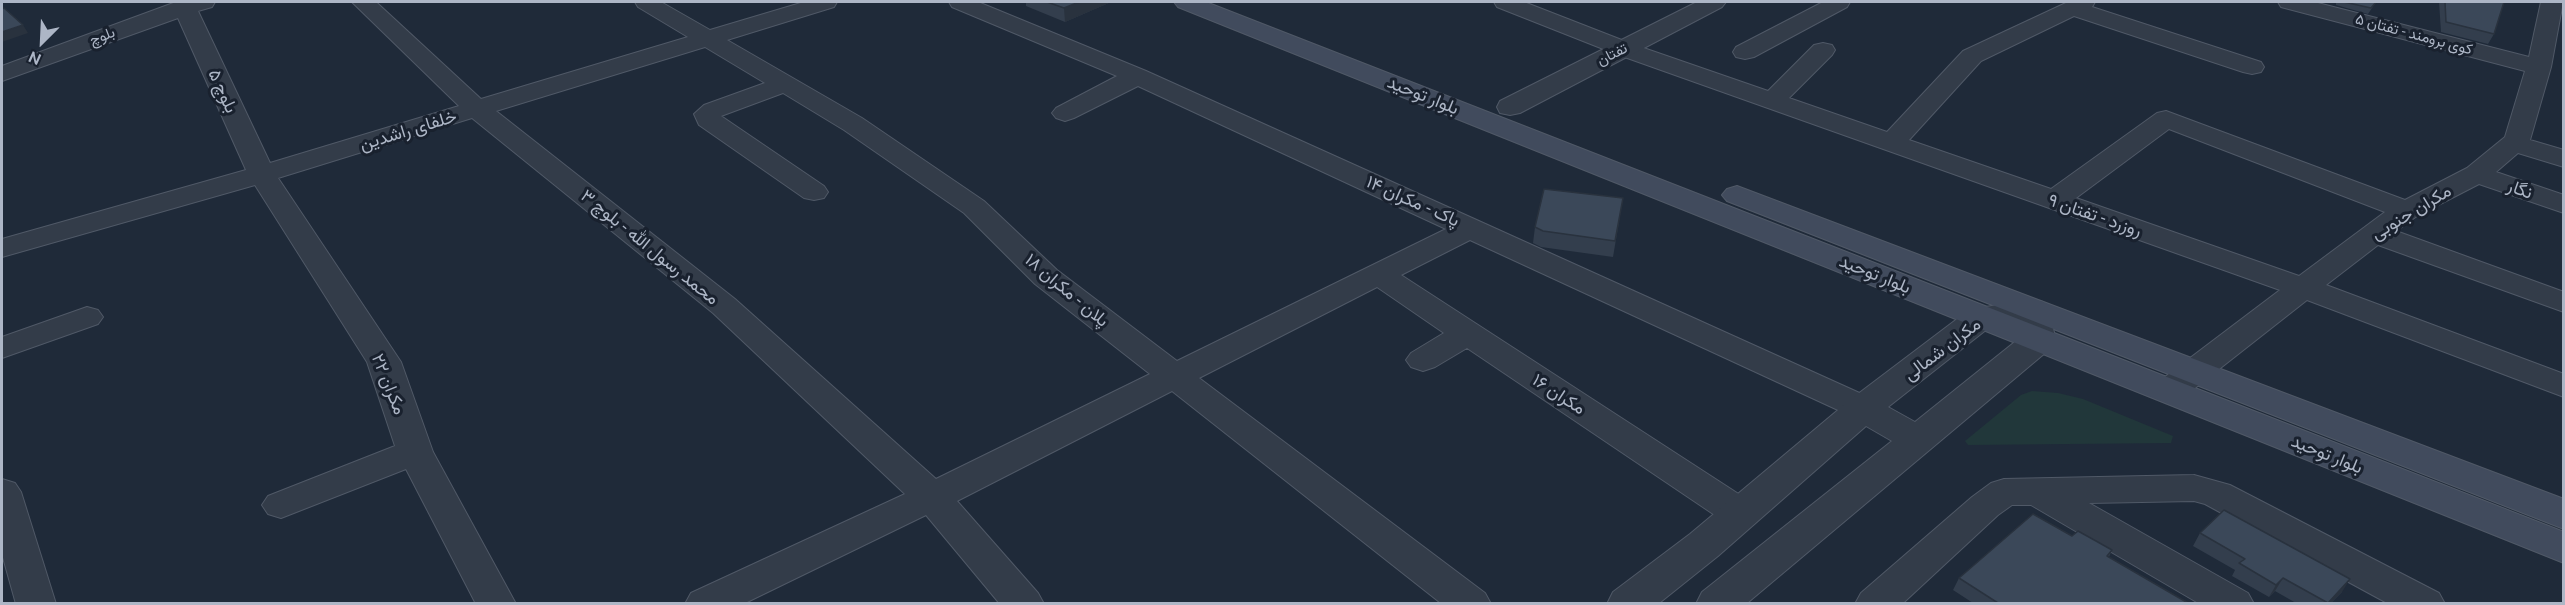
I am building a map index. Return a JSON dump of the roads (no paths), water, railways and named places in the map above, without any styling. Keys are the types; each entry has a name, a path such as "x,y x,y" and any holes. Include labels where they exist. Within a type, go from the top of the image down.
{"main road":[{"name":"بلوار توحید","path":"1234,2 1510,107 2035,325 2181,382 2564,548"},
{"name":"بلوار توحید","path":"1198,3 1981,317"},
{"name":"بلوار توحید","path":"2181,382 2564,515"}],"street":[{"name":"محمد رسول الله - بلوچ ۳","path":"363,2 477,109 724,306 932,497 1024,603"},
{"name":"پلان - مکران ۱۸","path":"646,2 854,124 974,207 1046,277 1471,603"},
{"name":"پاک - مکران ۱۴","path":"960,2 1137,76 1863,408"},
{"name":"روزرد - تفتان ۹","path":"1505,2 1624,49 2302,287 2564,386"},
{"name":"تفتان","path":"1510,107 1714,2"},
{"path":"1745,52 1839,2"},
{"name":"کوی برومند - تفتان ۵","path":"2289,2 2539,67"},
{"name":"مکران جنوبی","path":"2181,382 2374,233 2407,210 2477,174 2517,140 2539,67 2552,2"},
{"name":"خلفای راشدین","path":"2,248 262,174 814,3"},
{"name":"بلوچ","path":"2,74 194,4"},
{"name":"بلوچ ۵","path":"194,4 262,174"},
{"path":"1892,143 1972,56 2079,5 2252,67"},
{"path":"1772,101 1823,50"},
{"path":"1065,113 1137,76"},
{"path":"785,84 713,110 707,114 708,119 814,192"},
{"path":"2053,201 2166,119 2407,210"},
{"path":"2513,143 2564,159"},
{"name":"مکران ۲۲","path":"262,174 384,363 414,452 496,603"},
{"name":"نگار","path":"2477,174 2564,205"},
{"path":"705,603 932,497 1471,228"},
{"path":"2374,233 2564,303"},
{"name":"مکران ۱۶","path":"1378,274 1741,514"},
{"path":"2,348 87,317"},
{"name":"مکران شمالی","path":"1628,603 1741,514 1863,408 1981,317 2035,325"},
{"path":"1718,603 1917,439 2035,325"},
{"path":"1423,360 1467,333"},
{"path":"1863,408 1917,439"},
{"path":"281,505 414,452"},
{"path":"2036,490 2234,603"},
{"path":"1894,599 1985,506 2004,492 2205,490 2227,499 2425,603"},
{"path":"2,492 36,603"}]}
